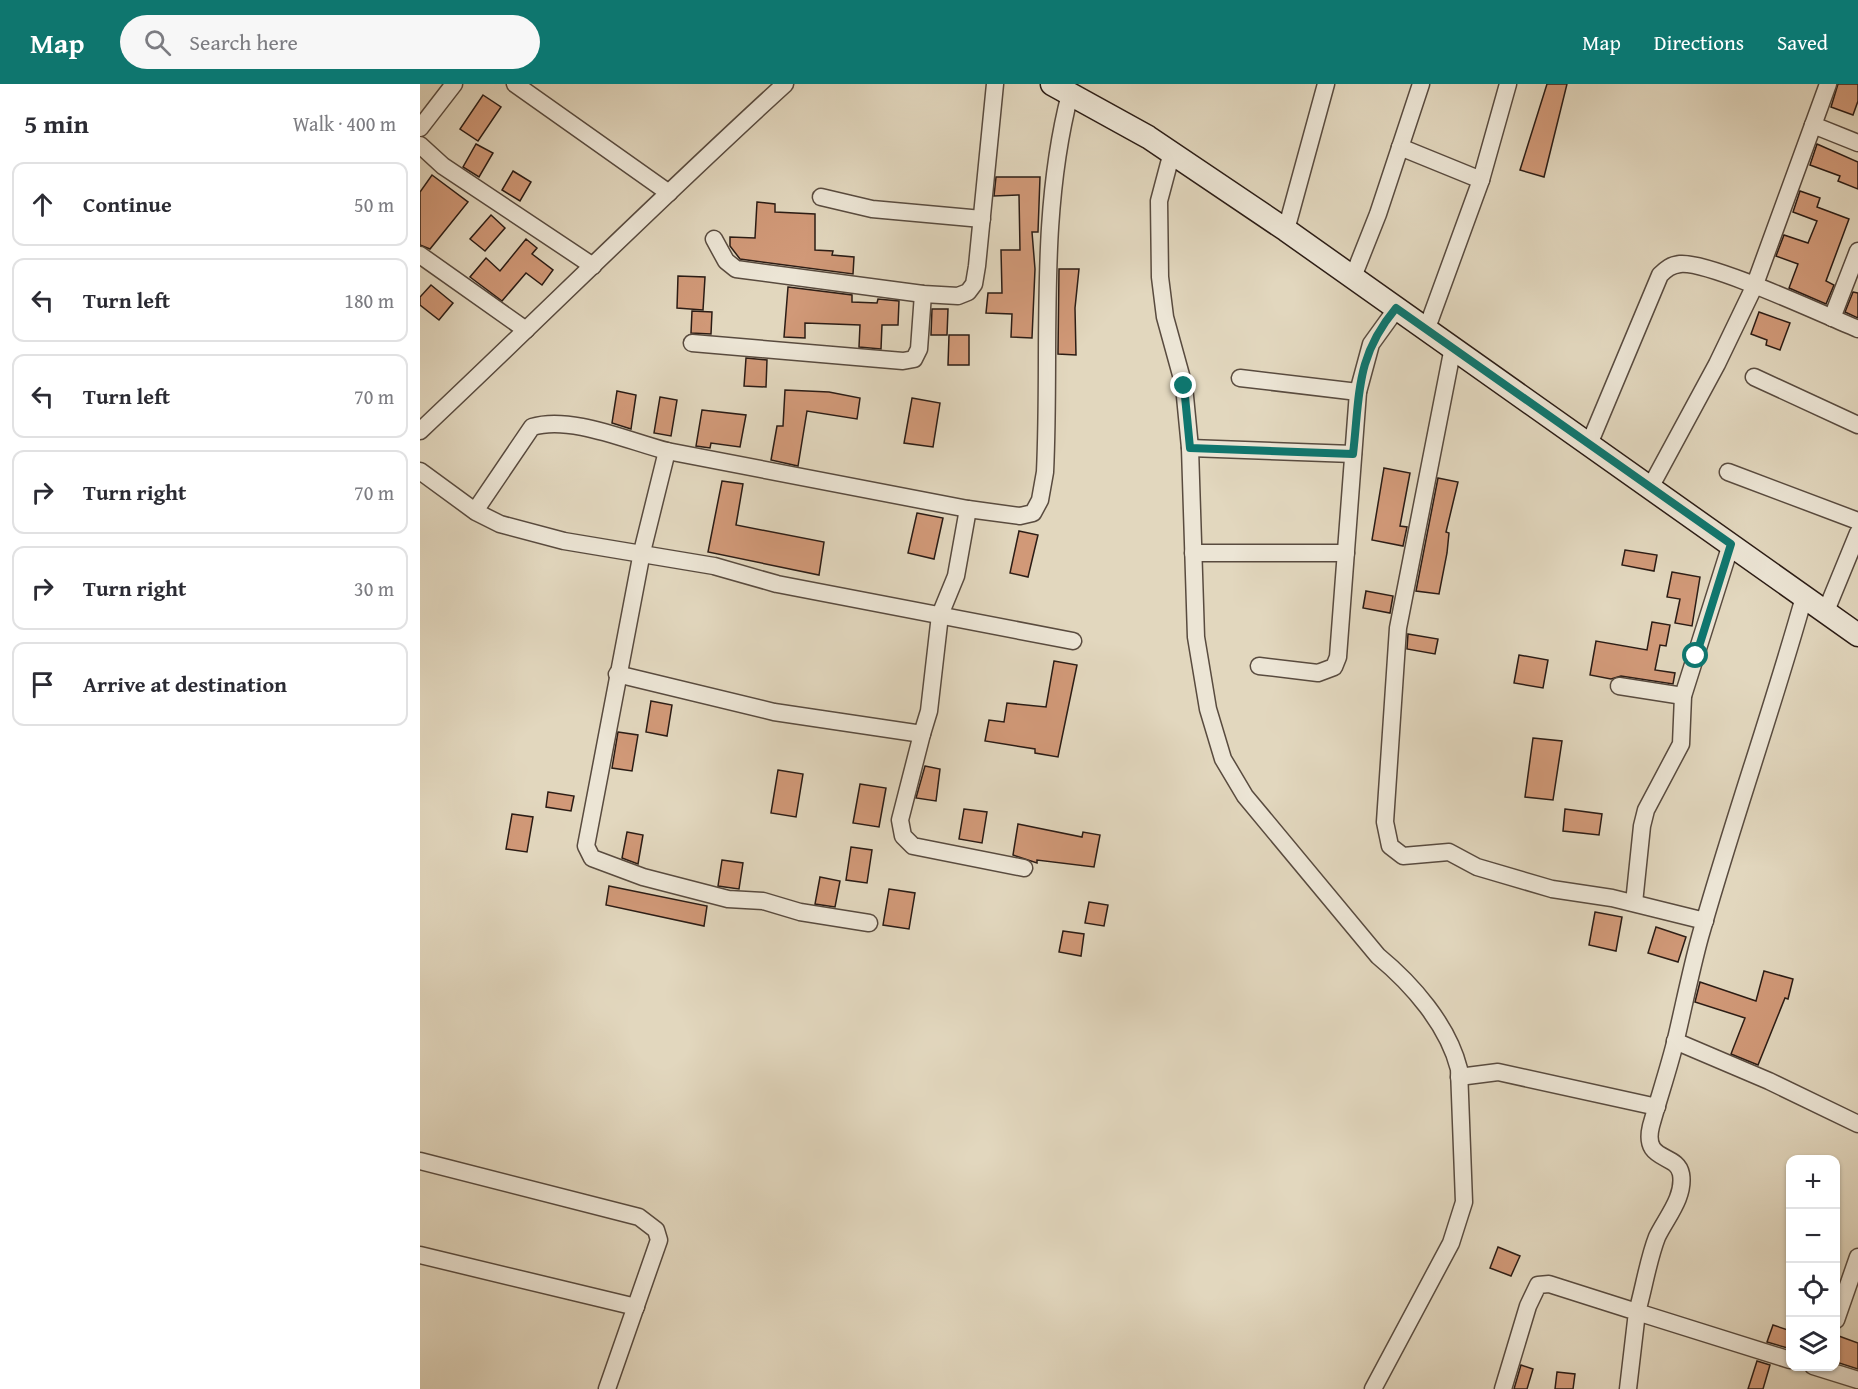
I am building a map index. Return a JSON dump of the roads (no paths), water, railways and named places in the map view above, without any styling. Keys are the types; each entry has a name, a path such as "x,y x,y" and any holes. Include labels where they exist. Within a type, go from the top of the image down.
{"main road":[{"path":"1061,89 1172,152 1287,230 1590,442 1858,635"}],"street":[{"path":"420,128 454,84"},
{"path":"515,84 669,193"},
{"path":"420,431 785,84"},
{"path":"714,239 726,261 736,269 923,294 958,296 968,292 974,284 995,84"},
{"path":"1287,230 1326,84"},
{"path":"1353,276 1378,214 1421,84"},
{"path":"1427,328 1480,180 1508,84"},
{"path":"1651,486 1717,364 1754,287 1828,84"},
{"path":"475,511 531,427 544,423 563,423 667,451 968,509 1020,516 1033,513 1040,500 1045,472 1048,409 1049,255 1061,89"},
{"path":"1813,125 1858,143"},
{"path":"420,146 443,166 593,266"},
{"path":"1400,147 1480,180"},
{"path":"1172,152 1159,201 1160,277 1165,317 1184,386 1190,448 1196,637 1208,709 1222,759 1245,796 1333,898 1378,956 1401,975 1444,1032 1455,1053 1459,1077 1464,1202 1451,1243 1373,1389"},
{"path":"821,198 872,209 982,219"},
{"path":"1832,318 1858,251"},
{"path":"420,255 526,330"},
{"path":"1590,442 1660,275 1670,266 1682,264 1716,271 1858,329"},
{"path":"692,343 903,362 914,359 919,349 923,294"},
{"path":"1259,666 1317,673 1334,667 1338,657 1358,392 1371,344 1396,308"},
{"path":"1454,347 1398,628 1385,822 1386,837 1390,846 1403,856 1449,852 1477,867 1552,889 1634,903 1705,921"},
{"path":"1754,376 1858,425"},
{"path":"1240,378 1358,392"},
{"path":"1190,448 1353,454"},
{"path":"667,451 642,552 586,846 592,858 642,877 728,899 764,901 800,912 869,923"},
{"path":"420,471 475,511 500,524 564,541 642,552 714,566 777,584 1073,641"},
{"path":"1728,472 1858,521"},
{"path":"968,509 956,576 940,615 929,711 900,820 903,836 913,846 1024,867"},
{"path":"1826,611 1858,533"},
{"path":"1634,903 1642,826 1646,810 1681,744 1683,696 1731,544"},
{"path":"1193,553 1346,553"},
{"path":"1628,1389 1637,1312 1657,1239 1678,1198 1681,1185 1681,1172 1674,1164 1655,1154 1650,1145 1650,1130 1705,921 1774,706 1804,597"},
{"path":"617,674 774,712 922,734"},
{"path":"1619,686 1683,696"},
{"path":"1675,1041 1769,1081 1858,1124"},
{"path":"1459,1077 1498,1072 1656,1107"},
{"path":"420,1161 639,1217 648,1221 656,1230 659,1240 607,1389"},
{"path":"420,1255 636,1306"},
{"path":"1837,1317 1858,1259"},
{"path":"1503,1389 1528,1306 1538,1285 1561,1287 1786,1358"},
{"path":"1830,1371 1858,1380"}]}
